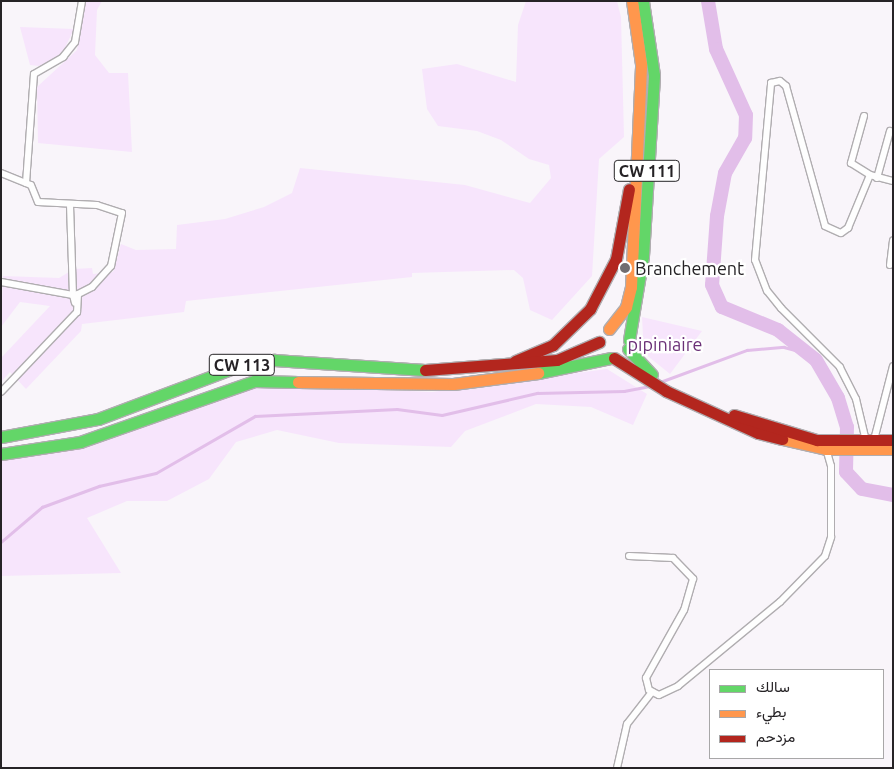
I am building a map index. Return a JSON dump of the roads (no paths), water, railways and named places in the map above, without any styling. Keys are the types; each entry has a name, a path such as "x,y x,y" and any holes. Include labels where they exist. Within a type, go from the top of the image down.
{"highway":[{"path":"494,367 553,345 590,309 616,259 635,156 641,64 632,1"},
{"name":"CW 111","path":"629,345 643,256 654,75 643,1"},
{"name":"CW 111","path":"609,329 630,294 635,156"},
{"path":"494,367 558,360 600,342 609,329 624,332 629,345 650,378"},
{"path":"600,342 612,358 668,388 764,426 834,447 893,440"},
{"path":"1,454 80,442 254,381 453,384 574,368 612,358 629,345"},
{"name":"CW 113","path":"1,437 76,426 239,366 274,360 411,370 494,367"},
{"path":"865,443 893,449"}],"street":[{"path":"26,183 34,74 72,47 82,1"},
{"path":"865,443 856,399 840,367 781,308 767,291 755,260 771,83 780,80 786,86 825,226 841,233 848,228 870,175"},
{"path":"864,116 851,164 877,178 893,181"},
{"path":"877,178 890,131"},
{"path":"1,173 26,183 38,202 111,207 122,213 111,266 92,287 78,294 78,312 1,392"},
{"path":"70,205 73,295 78,312"},
{"path":"890,265 893,240"},
{"path":"1,282 73,295"},
{"path":"865,443 893,366"},
{"path":"652,692 667,693 678,686 803,582 825,556 831,537 831,466 834,447"},
{"path":"629,556 673,558 693,579 684,610 646,678 652,692"},
{"path":"617,768 626,724 652,692"}],"waterway":[{"path":"708,1 716,49 746,115 745,138 725,173 717,216 712,285 722,307 778,330 816,360 838,398 847,427 846,472 862,489 893,495"},
{"path":"660,382 747,350 784,347 799,351"},
{"path":"1,542 42,507 99,486 156,473 255,416 397,409 442,415 537,393 624,391 650,386"}],"place":[{"name":"Branchement","path":"625,268"}],"park label":[{"name":"pipiniaire","path":"665,344"}]}
